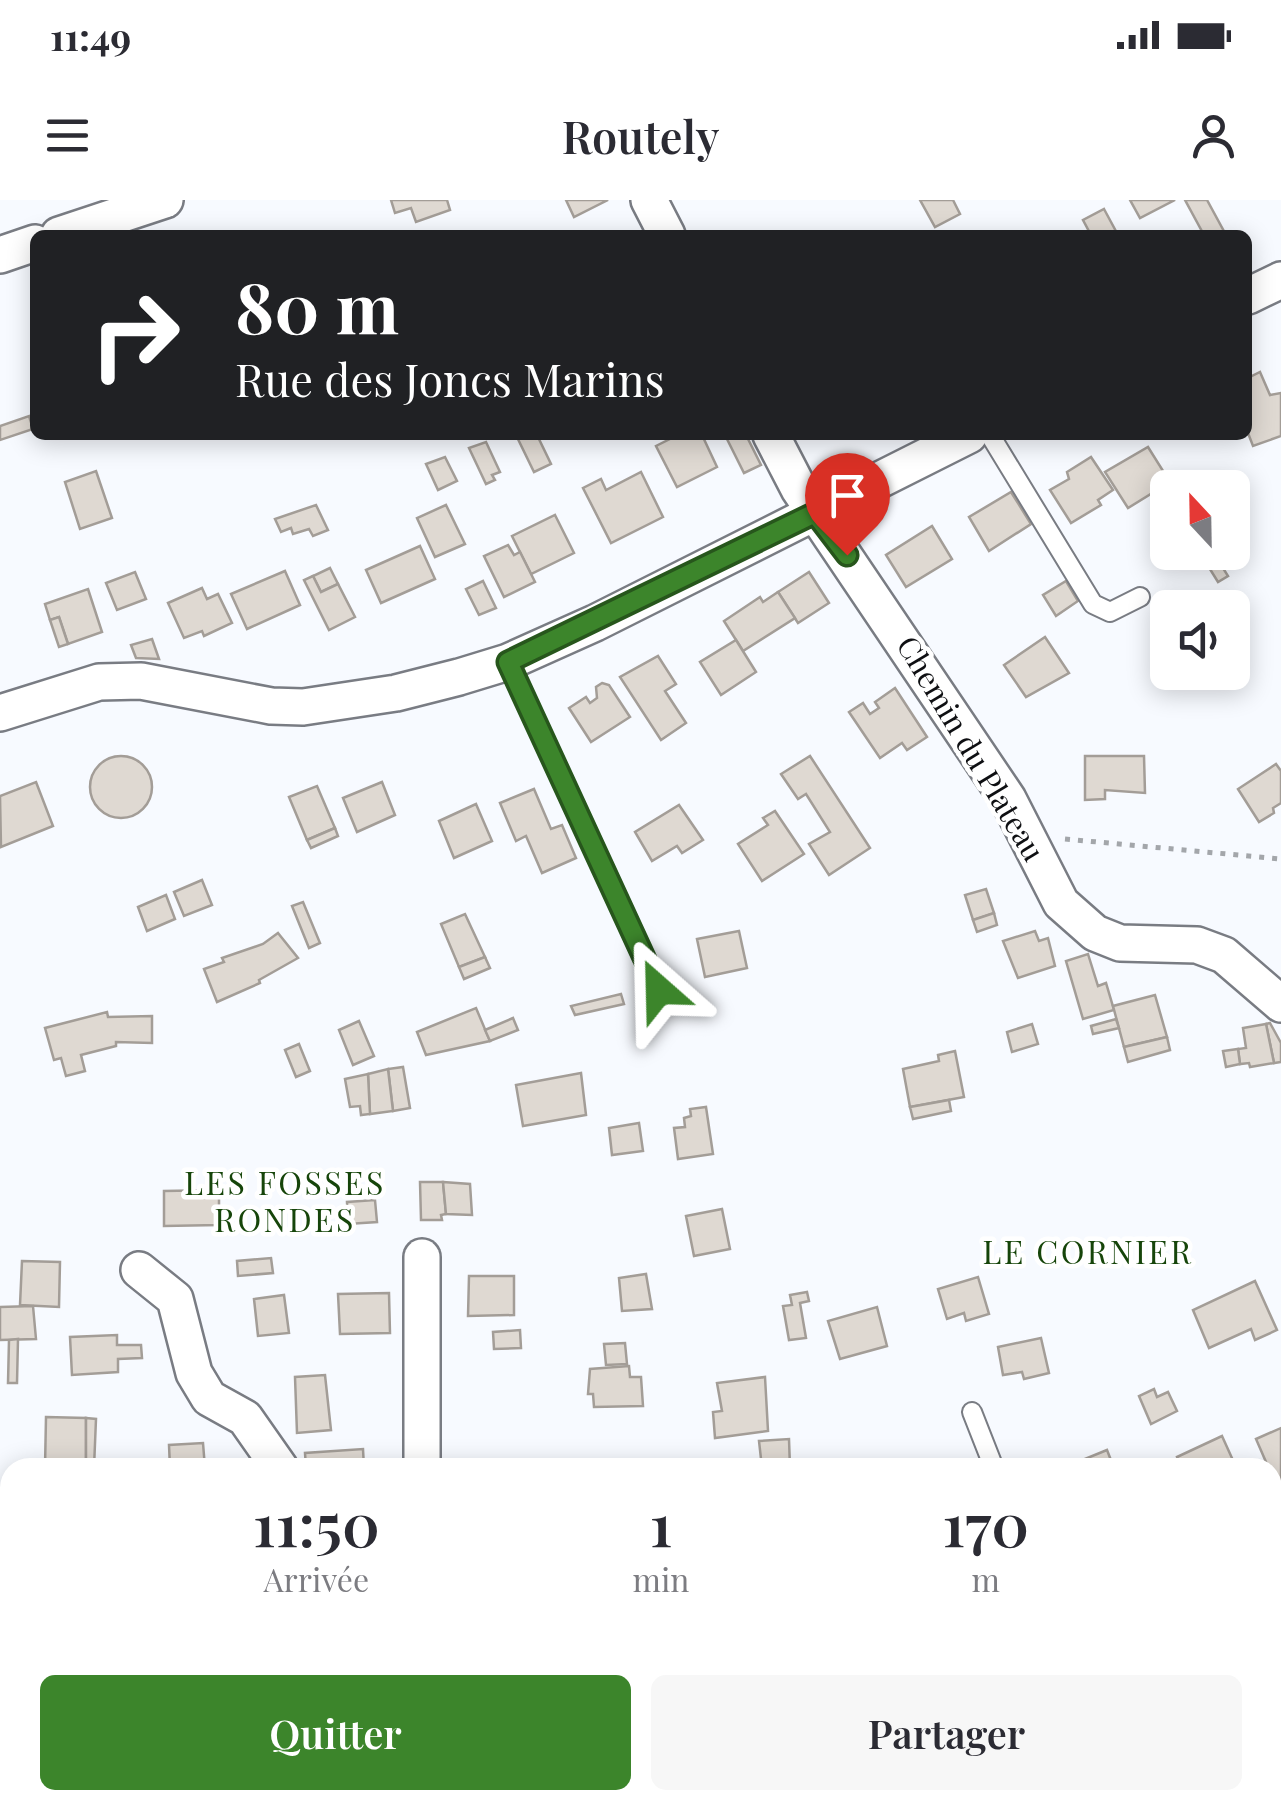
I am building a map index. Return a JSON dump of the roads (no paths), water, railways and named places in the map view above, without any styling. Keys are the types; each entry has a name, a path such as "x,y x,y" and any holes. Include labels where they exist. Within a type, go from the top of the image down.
{"street":[{"path":"75,230 165,200"},
{"path":"648,200 664,230"},
{"path":"0,255 30,245"},
{"path":"1252,294 1281,280"},
{"name":"Chemin du Plateau","path":"774,440 815,513 921,665 1024,829 1061,903 1096,933 1120,943 1197,945 1224,955 1281,1004"},
{"path":"0,714 98,682 142,681 271,706 336,704 396,694 508,662 959,440"},
{"path":"422,1257 422,1458"},
{"path":"139,1270 175,1300 194,1373 209,1398 245,1418 273,1458"}],"lane":[{"path":"993,440 1093,604 1110,612 1140,597"},
{"path":"508,662 659,990"},
{"path":"972,1412 990,1458"}],"district":[{"name":"LES FOSSES RONDES","path":"285,1202"},
{"name":"LE CORNIER","path":"1088,1253"}]}
